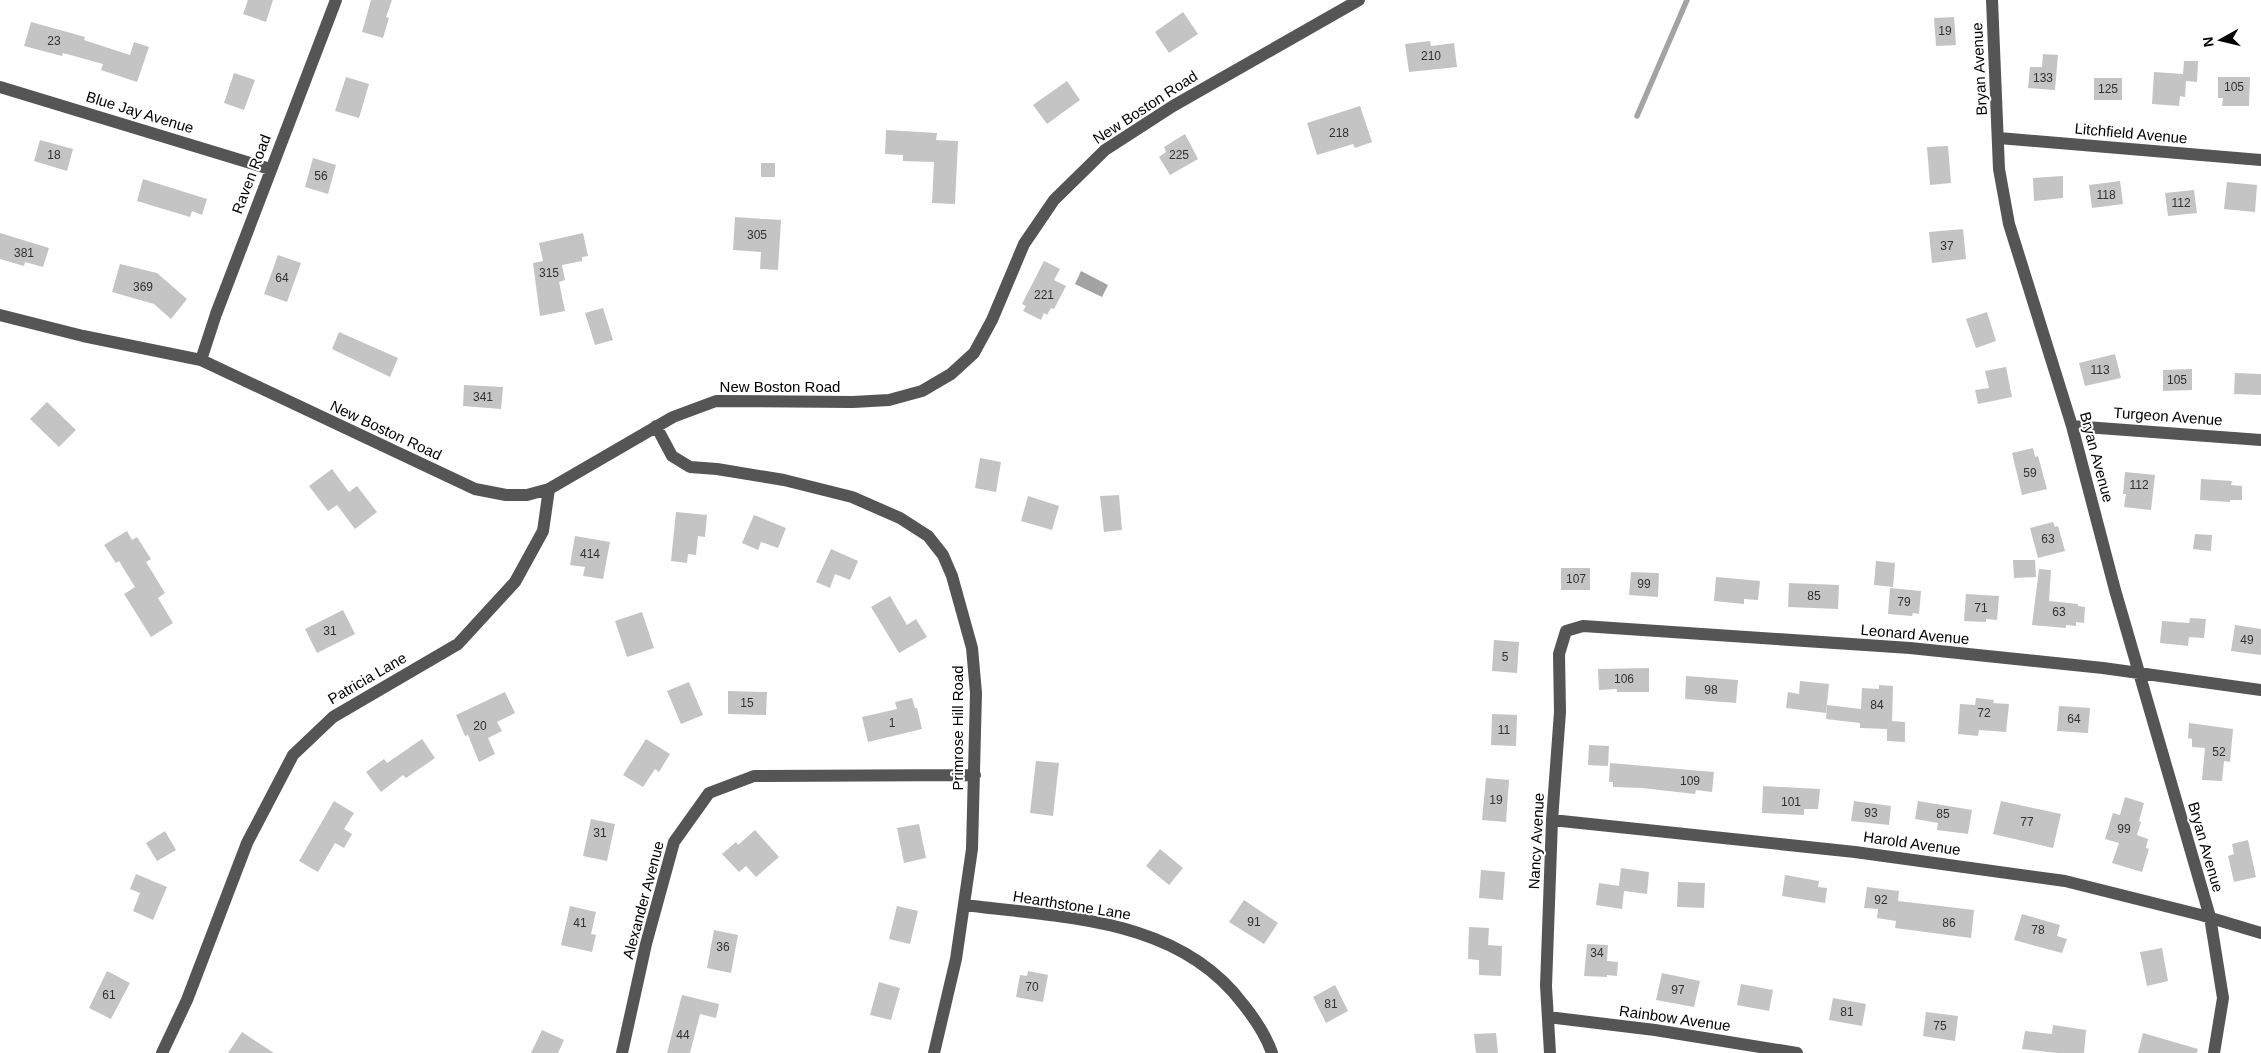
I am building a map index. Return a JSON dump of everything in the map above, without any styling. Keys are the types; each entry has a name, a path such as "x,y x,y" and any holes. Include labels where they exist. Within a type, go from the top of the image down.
{"street":[{"name":"Raven Road","path":"201,360 216,314 270,169 336,0"},
{"name":"New Boston Road","path":"0,315 83,336 201,360 475,489 506,496 527,496 549,489 572,478 673,417 716,401 853,402 889,400 922,391 951,374 974,353 992,320 1024,244 1054,200 1105,150 1172,106 1359,0"},
{"name":"Bryan Avenue","path":"1992,0 1999,169 2009,224 2072,426 2139,672 2210,917 2223,998 2214,1053"},
{"name":"Blue Jay Avenue","path":"0,86 270,169"},
{"name":"Litchfield Avenue","path":"1999,138 2261,160"},
{"name":"Primrose Hill Road","path":"656,426 672,456 690,468 717,468 784,480 852,497 900,518 928,536 943,555 952,576 972,648 976,693 975,775 972,849 965,905 956,959 934,1053"},
{"name":"Turgeon Avenue","path":"2072,426 2261,440"},
{"name":"Patricia Lane","path":"162,1053 187,1000 246,843 293,755 333,717 458,644 515,582 543,531 549,489"},
{"name":"Leonard Avenue","path":"1566,631 1583,626 1910,648 2139,672 2261,690"},
{"name":"Nancy Avenue","path":"1550,1053 1546,986 1552,820 1560,712 1559,654 1566,631"},
{"name":"Alexander Avenue","path":"622,1053 646,944 674,842 709,793 754,776 975,775"},
{"name":"Harold Avenue","path":"1552,820 1846,851 2066,881 2210,917 2261,933"},
{"name":"Hearthstone Lane","path":"965,905 1092,922 1124,928 1155,937 1185,952 1212,970 1235,992 1255,1018 1272,1053"},
{"name":"Rainbow Avenue","path":"1548,1017 1655,1030 1797,1053"}],"shaded area":[{"path":"1081,271 1108,285 1102,297 1075,284"}],"building":[{"path":"248,0 273,0 266,22 243,14"},
{"path":"371,0 392,0 386,17 389,18 383,38 362,32"},
{"path":"1183,12 1198,34 1169,53 1155,32"},
{"path":"1954,17 1956,45 1936,46 1934,18"},
{"path":"31,22 85,37 84,40 130,55 134,42 149,47 137,82 101,70 103,64 63,53 62,56 24,46"},
{"path":"1430,41 1431,46 1454,43 1457,67 1409,72 1405,44"},
{"path":"2043,54 2058,55 2055,90 2028,88 2030,67 2042,67"},
{"path":"2184,61 2198,61 2197,82 2186,81 2185,97 2180,96 2179,106 2152,104 2154,72 2183,74"},
{"path":"234,73 255,80 244,110 224,103"},
{"path":"346,77 369,84 359,118 335,111"},
{"path":"2218,77 2250,77 2249,106 2222,106 2223,98 2218,98"},
{"path":"2094,78 2122,78 2122,100 2094,100"},
{"path":"1067,81 1080,100 1047,124 1033,105"},
{"path":"1360,106 1372,142 1355,148 1353,144 1317,155 1307,123"},
{"path":"886,130 937,133 936,140 958,141 955,204 932,203 934,162 903,161 903,155 885,154"},
{"path":"1185,134 1198,159 1170,175 1159,157 1166,152 1164,147"},
{"path":"40,140 73,149 67,171 34,161"},
{"path":"1948,146 1951,183 1930,185 1927,147"},
{"path":"313,158 336,165 328,194 305,187"},
{"path":"761,163 775,163 775,177 761,177"},
{"path":"2063,176 2063,198 2034,201 2033,178"},
{"path":"143,179 207,199 202,215 192,211 190,217 137,201"},
{"path":"2120,181 2123,204 2092,208 2089,185"},
{"path":"2227,182 2257,185 2255,212 2224,209"},
{"path":"2194,190 2197,213 2168,216 2165,193"},
{"path":"735,217 781,220 778,270 760,269 761,252 733,250"},
{"path":"1963,229 1966,259 1932,263 1929,232"},
{"path":"0,233 49,248 43,267 25,262 24,266 0,259"},
{"path":"583,233 588,256 582,257 582,261 562,265 565,280 559,282 565,311 540,316 533,263 543,261 539,243"},
{"path":"278,255 301,263 287,302 264,294"},
{"path":"1044,261 1060,269 1054,280 1066,286 1054,309 1051,308 1047,315 1044,313 1041,320 1023,311 1026,306 1022,304"},
{"path":"120,264 157,273 187,299 171,319 154,304 112,292"},
{"path":"603,308 613,340 595,345 585,313"},
{"path":"1987,312 1996,341 1976,348 1966,319"},
{"path":"339,332 398,358 390,377 332,349"},
{"path":"2115,354 2121,378 2085,386 2079,363"},
{"path":"2006,367 2012,397 1978,404 1975,390 1989,388 1985,371"},
{"path":"2192,369 2192,390 2163,391 2163,370"},
{"path":"2235,373 2261,374 2261,395 2234,394"},
{"path":"464,385 503,387 501,409 463,406"},
{"path":"47,402 76,430 59,447 30,419"},
{"path":"2033,448 2035,457 2038,456 2047,489 2022,495 2012,453"},
{"path":"980,458 1001,462 996,492 975,488"},
{"path":"332,469 349,492 357,486 377,512 355,529 337,505 328,511 309,486"},
{"path":"2125,472 2155,475 2151,510 2124,507 2126,494 2123,494"},
{"path":"2201,479 2232,481 2231,485 2242,486 2242,500 2230,500 2230,502 2200,500"},
{"path":"1119,495 1122,530 1104,532 1100,496"},
{"path":"1028,496 1059,506 1052,530 1021,521"},
{"path":"676,512 707,515 705,537 698,536 696,555 688,554 687,563 671,561"},
{"path":"754,515 786,528 778,548 761,542 758,550 742,543"},
{"path":"2053,522 2055,527 2058,526 2065,551 2038,558 2030,528"},
{"path":"127,531 132,540 137,537 151,559 146,562 165,593 158,598 173,623 151,637 124,594 135,587 119,561 116,563 104,545"},
{"path":"2195,534 2212,535 2211,551 2193,549"},
{"path":"575,536 610,542 603,579 583,576 585,567 570,565"},
{"path":"831,549 858,561 850,580 835,574 830,588 816,582"},
{"path":"2013,560 2035,560 2036,577 2014,578"},
{"path":"1876,561 1895,563 1893,587 1874,585"},
{"path":"1561,568 1590,568 1590,590 1561,590"},
{"path":"2039,569 2051,570 2049,601 2078,604 2078,606 2085,607 2084,623 2076,622 2076,626 2066,625 2066,628 2032,625"},
{"path":"1631,572 1659,573 1658,597 1629,595"},
{"path":"1716,577 1760,581 1758,600 1744,599 1744,604 1714,601"},
{"path":"1789,583 1839,585 1838,609 1788,607"},
{"path":"1890,588 1921,591 1919,614 1913,613 1912,616 1888,614"},
{"path":"1966,594 1999,596 1997,620 1986,619 1986,622 1964,621"},
{"path":"890,596 907,625 916,619 927,637 899,653 871,607"},
{"path":"343,610 355,634 317,653 305,629"},
{"path":"642,612 654,648 627,657 615,621"},
{"path":"2190,618 2206,619 2204,638 2189,637 2188,646 2160,643 2162,621 2189,623"},
{"path":"2235,625 2261,629 2261,655 2231,651"},
{"path":"1494,640 1519,642 1517,673 1492,671"},
{"path":"1649,668 1649,692 1617,692 1617,689 1599,690 1598,669"},
{"path":"1686,676 1738,680 1736,703 1685,699"},
{"path":"1800,681 1829,684 1826,713 1786,708 1788,692 1799,694"},
{"path":"689,682 703,715 681,724 667,691"},
{"path":"1879,685 1893,686 1892,721 1905,722 1905,742 1887,741 1887,729 1860,728 1860,723 1826,719 1827,705 1861,709 1862,688 1879,689"},
{"path":"728,691 767,692 766,715 728,714"},
{"path":"505,692 515,713 497,722 502,731 488,738 495,754 479,762 468,735 465,736 456,715"},
{"path":"912,698 915,708 917,708 922,729 868,742 862,717 897,709 895,702"},
{"path":"1976,698 1994,700 1993,703 2009,704 2006,732 1979,730 1978,736 1958,734 1960,704 1975,705"},
{"path":"2059,706 2090,708 2088,733 2057,731"},
{"path":"1492,714 1517,715 1516,746 1491,745"},
{"path":"2189,723 2233,729 2230,762 2224,761 2222,781 2202,780 2205,748 2192,747 2192,739 2188,738"},
{"path":"422,739 435,758 406,778 403,775 381,792 366,772 384,759 387,763"},
{"path":"646,739 670,754 659,772 655,769 643,787 623,775"},
{"path":"1589,745 1609,746 1608,766 1588,765"},
{"path":"1036,761 1059,763 1053,816 1030,813"},
{"path":"1610,763 1714,772 1712,792 1696,790 1695,794 1613,787 1613,782 1609,782"},
{"path":"1486,778 1509,780 1506,822 1482,820"},
{"path":"1763,786 1820,789 1818,809 1804,809 1804,815 1762,813"},
{"path":"2125,797 2144,803 2137,835 2148,839 2146,848 2149,849 2142,872 2112,863 2119,843 2105,839 2113,813 2120,815"},
{"path":"334,801 354,813 344,829 352,834 344,848 335,843 318,872 299,861"},
{"path":"1854,801 1891,806 1889,825 1851,821"},
{"path":"1918,801 1972,810 1968,834 1937,830 1938,823 1915,819"},
{"path":"2001,801 2061,814 2053,848 1993,834"},
{"path":"591,819 615,824 607,861 583,856"},
{"path":"919,824 926,858 904,863 897,828"},
{"path":"755,830 779,857 756,877 746,866 739,872 722,854 736,842 738,845"},
{"path":"165,831 176,850 157,861 146,843"},
{"path":"2248,840 2256,877 2234,882 2228,856 2234,854 2232,844"},
{"path":"1160,849 1183,868 1169,885 1146,866"},
{"path":"1621,868 1649,872 1647,894 1624,891 1622,909 1596,905 1599,883 1619,886"},
{"path":"1481,870 1505,872 1503,900 1479,898"},
{"path":"136,874 167,887 153,920 133,911 140,893 130,889"},
{"path":"1785,875 1819,881 1818,887 1827,888 1825,903 1782,896"},
{"path":"1678,882 1705,883 1704,908 1677,907"},
{"path":"1867,887 1899,891 1898,901 1974,910 1971,938 1895,928 1896,921 1877,918 1878,909 1864,908"},
{"path":"1244,900 1278,923 1264,944 1229,922"},
{"path":"570,906 596,912 591,934 596,935 592,952 561,945"},
{"path":"897,906 918,911 910,944 889,939"},
{"path":"2022,914 2060,925 2057,936 2067,939 2062,953 2014,940"},
{"path":"1469,927 1489,928 1488,945 1502,946 1501,976 1479,975 1479,960 1468,959"},
{"path":"714,930 738,935 731,973 707,968"},
{"path":"1587,944 1608,945 1607,961 1618,962 1617,976 1584,976"},
{"path":"2162,948 2168,981 2147,986 2140,952"},
{"path":"107,971 130,983 111,1019 89,1008"},
{"path":"1028,971 1048,975 1043,1002 1016,997 1020,975 1027,976"},
{"path":"1662,973 1700,981 1694,1007 1656,1000"},
{"path":"879,982 900,988 891,1020 870,1015"},
{"path":"1741,984 1773,990 1769,1011 1737,1005"},
{"path":"1335,985 1348,1011 1326,1023 1313,997"},
{"path":"682,995 719,1004 716,1018 700,1014 690,1053 667,1053"},
{"path":"1833,998 1866,1004 1862,1026 1829,1020"},
{"path":"1926,1012 1958,1016 1955,1041 1923,1036"},
{"path":"2053,1025 2086,1030 2084,1053 2057,1053 2022,1049 2025,1031 2052,1034"},
{"path":"542,1030 564,1040 558,1053 531,1053"},
{"path":"242,1032 274,1053 228,1053"},
{"path":"1496,1033 1498,1053 1476,1053 1474,1034"},
{"path":"2143,1033 2198,1049 2197,1053 2138,1053"}],"waterway":[{"path":"1637,116 1687,0"}]}
